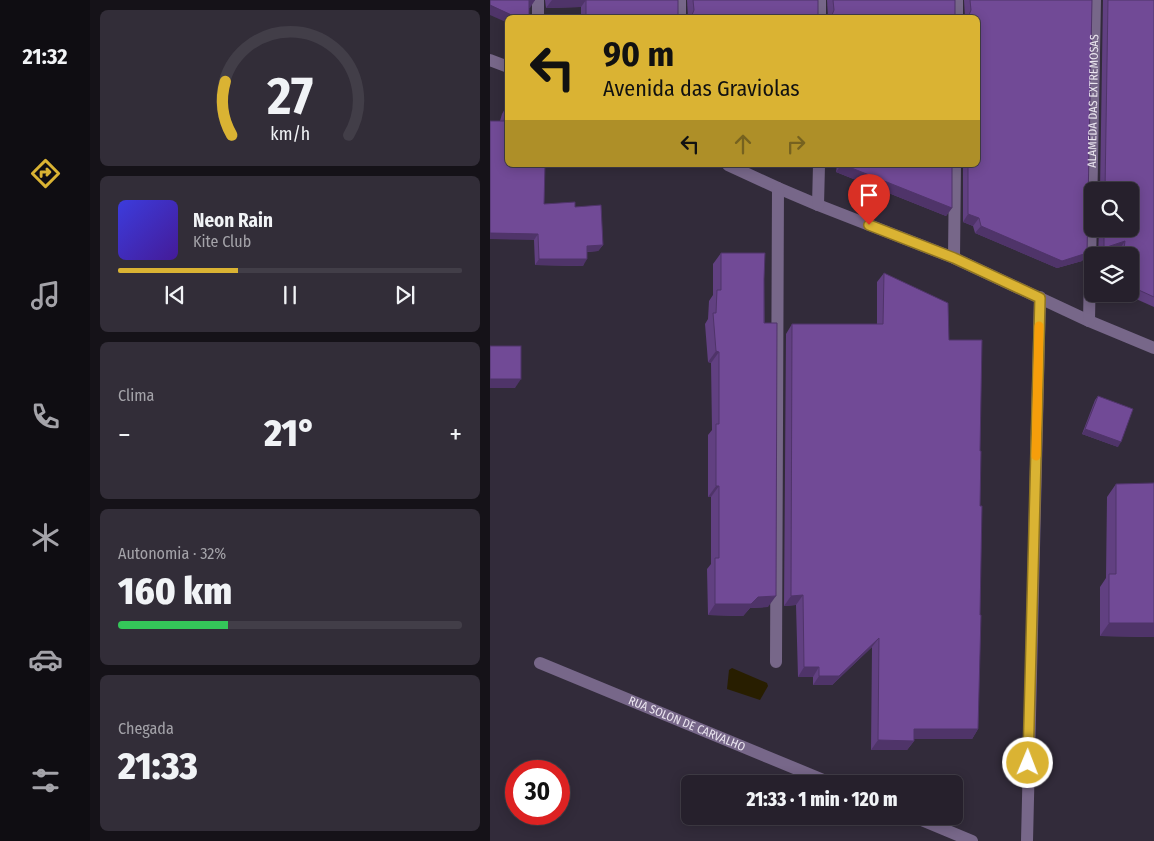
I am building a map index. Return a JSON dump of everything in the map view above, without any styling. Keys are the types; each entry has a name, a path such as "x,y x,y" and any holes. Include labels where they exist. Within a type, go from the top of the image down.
{"street":[{"path":"538,0 538,15"},
{"path":"680,0 680,15"},
{"path":"820,0 820,15"},
{"path":"957,0 957,15"},
{"name":"ALAMEDA DAS EXTREMOSAS","path":"1089,321 1094,0"},
{"path":"490,60 505,66"},
{"path":"732,167 818,205 954,258 1089,321 1154,348"},
{"path":"818,205 819,167"},
{"path":"954,258 955,167"},
{"path":"776,662 778,188"},
{"path":"1026,841 1040,298"},
{"name":"RUA SOLON DE CARVALHO","path":"540,663 811,775"},
{"path":"934,825 972,841"}],"shaded area":[{"path":"732,668 767,683 768,686 760,700 727,689 729,670"}],"building":[{"path":"490,0 529,0 529,15 512,15 490,5"},
{"path":"586,0 678,0 679,15 586,15"},
{"path":"693,0 818,0 819,15 692,15 694,10"},
{"path":"833,0 955,0 956,15 832,15 834,10"},
{"path":"970,0 1092,0 1088,182 1084,182 1084,237 1087,237 1087,247 1084,247 1084,254 1062,261 981,226 979,218 968,214 968,167 980,167 980,15 969,15 971,10"},
{"path":"1108,0 1154,0 1154,297 1139,290 1139,247 1124,247 1125,241 1104,247 1104,237 1139,237 1139,182 1105,182"},
{"path":"505,114 505,167 545,167 544,204 575,202 575,207 601,205 603,245 587,246 587,259 539,259 538,234 490,233 490,121 504,121"},
{"path":"849,167 952,167 952,208"},
{"path":"721,253 765,253 764,323 777,323 776,596 758,597 751,604 715,604 715,558 719,558 719,486 716,486 716,424 719,424 719,352 716,351 713,313 716,313 717,290 721,290"},
{"path":"884,273 948,303 949,340 982,340 980,451 980,506 982,506 981,615 978,729 914,729 914,741 878,740 879,638 839,676 819,676 819,667 804,667 803,595 791,596 792,324 883,324"},
{"path":"490,346 521,346 521,379 490,379"},
{"path":"1098,396 1133,409 1121,442 1085,429"},
{"path":"1154,483 1154,623 1109,623 1109,574 1116,574 1116,484"}],"slow traffic":[{"path":"1036,456 1039,326"}],"route":[{"path":"869,225 954,258 1040,298 1028,763"}]}
